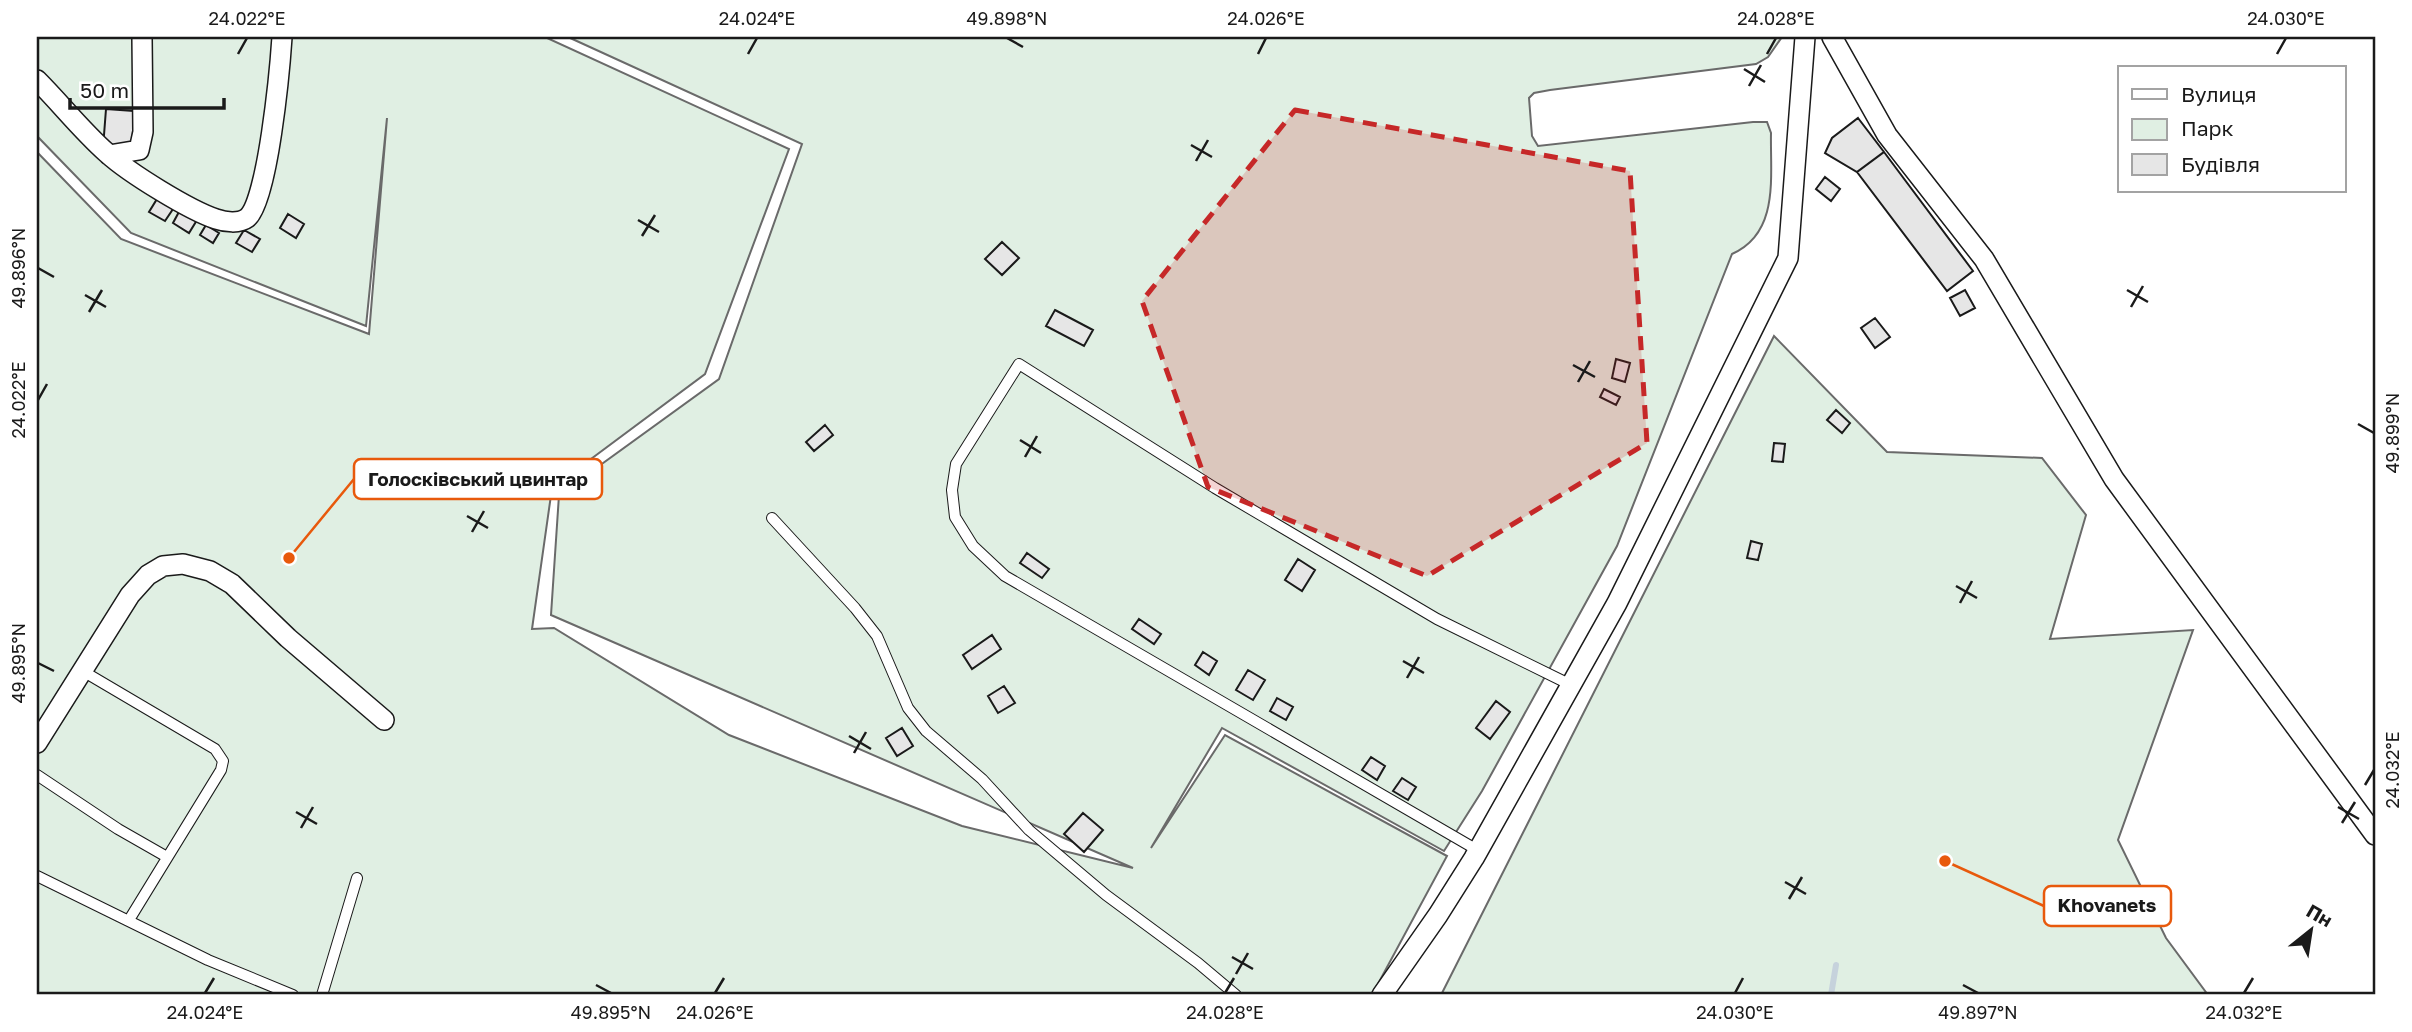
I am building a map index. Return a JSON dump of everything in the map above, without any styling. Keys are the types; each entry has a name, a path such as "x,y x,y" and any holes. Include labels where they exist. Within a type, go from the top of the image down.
{"street":[{"path":"108,155 139,150 143,132 142,37"},
{"path":"37,80 108,155 136,174 217,219 235,222 248,218 258,200 276,103 282,37"},
{"path":"1382,995 1479,851 1617,603 1788,258 1805,37"},
{"path":"1832,37 1887,135 1984,259 2114,479 2375,835"},
{"path":"37,743 130,595 148,575 163,566 183,564 210,571 232,584 298,647 384,720"}],"lane":[{"path":"1479,851 1005,576 973,546 956,517 952,490 956,464 1019,364 1215,488 1437,619 1571,685"},
{"path":"772,518 855,608 877,636 908,708 926,731 982,779 1029,830 1106,895 1198,962 1236,995"},
{"path":"81,670 215,749 222,756 220,770 129,920"},
{"path":"37,775 134,839 167,857"},
{"path":"37,876 208,960 293,995"},
{"path":"321,995 357,878"}],"highlighted area":[{"path":"1295,110 1630,171 1647,443 1427,576 1208,487 1142,301"}],"green space":[{"path":"37,37 545,37 789,149 705,374 552,488 532,629 554,628 729,735 962,826 1133,868 551,615 559,495 719,379 802,144 568,37 1782,37 1768,57 1756,64 1550,90 1534,93 1529,98 1532,136 1538,146 1767,122 1771,133 1771,185 1765,218 1758,232 1747,245 1732,254 1617,546 1482,791 1444,851 1222,728 1151,848 1225,735 1447,856 1372,995 37,995 37,152 121,239 369,334 387,118 366,326 131,233 37,136"},
{"path":"1774,336 1887,452 2042,458 2086,515 2050,639 2193,630 2118,840 2166,938 2208,995 1441,995"}],"building":[{"path":"106,109 134,111 132,150 103,148"},
{"path":"1858,118 1884,152 1857,172 1825,153 1832,138"},
{"path":"1884,152 1973,271 1947,291 1857,172"},
{"path":"1825,177 1840,189 1831,201 1816,189"},
{"path":"157,199 173,209 165,221 149,212"},
{"path":"180,210 197,220 189,233 173,223"},
{"path":"288,214 304,224 296,238 280,228"},
{"path":"206,225 219,233 213,243 200,235"},
{"path":"244,230 260,239 252,252 236,243"},
{"path":"1002,242 1019,258 1002,275 985,259"},
{"path":"1965,290 1975,308 1960,316 1950,298"},
{"path":"1055,310 1093,330 1084,346 1046,326"},
{"path":"1875,318 1890,337 1875,348 1861,328"},
{"path":"1616,359 1630,363 1625,382 1612,378"},
{"path":"1604,389 1620,397 1616,405 1600,397"},
{"path":"1836,410 1850,423 1842,433 1827,420"},
{"path":"825,425 833,435 814,451 806,442"},
{"path":"1774,443 1785,444 1783,462 1772,461"},
{"path":"1751,541 1762,544 1758,560 1747,558"},
{"path":"1027,553 1049,569 1042,578 1020,563"},
{"path":"1298,559 1315,570 1302,591 1285,580"},
{"path":"1139,619 1161,634 1154,644 1132,629"},
{"path":"992,635 1001,649 972,669 963,655"},
{"path":"1203,652 1217,661 1209,675 1195,665"},
{"path":"1248,670 1265,680 1253,700 1236,690"},
{"path":"1004,686 1015,703 998,713 988,696"},
{"path":"1277,698 1293,707 1286,720 1270,711"},
{"path":"1496,701 1510,712 1490,739 1476,728"},
{"path":"902,728 913,746 897,756 886,738"},
{"path":"1371,757 1385,766 1377,780 1362,770"},
{"path":"1402,778 1416,787 1408,800 1393,791"},
{"path":"1083,813 1103,830 1084,852 1064,834"}],"waterway":[{"path":"1831,995 1836,965"}],"place":[{"name":"Голосківський цвинтар","path":"289,558"},
{"name":"Khovanets","path":"1945,861"}]}
